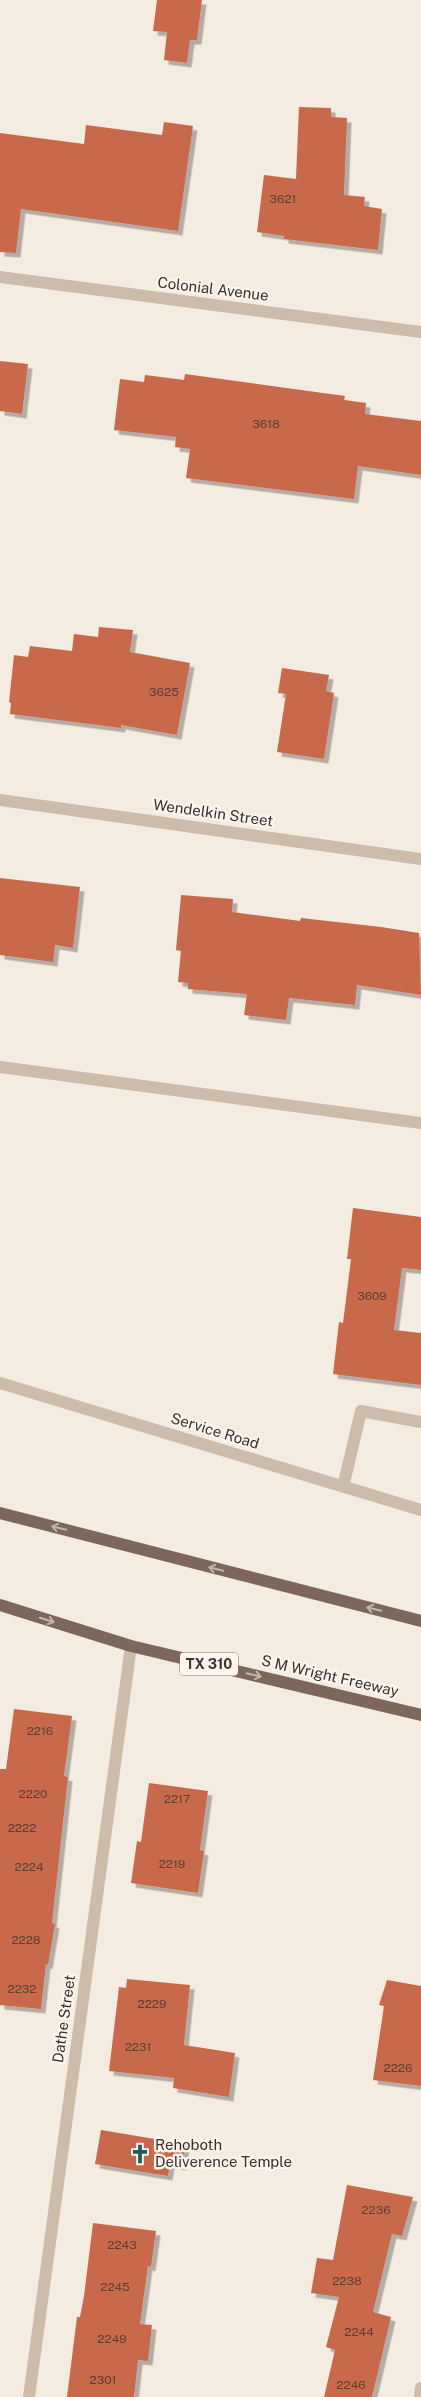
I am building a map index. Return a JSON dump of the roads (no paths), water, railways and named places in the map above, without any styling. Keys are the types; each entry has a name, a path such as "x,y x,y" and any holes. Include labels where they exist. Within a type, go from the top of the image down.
{"main road":[{"path":"0,1513 421,1621"},
{"name":"S M Wright Freeway","path":"0,1606 131,1646 421,1715"}],"street":[{"name":"Colonial Avenue","path":"0,277 421,332"},
{"name":"Wendelkin Street","path":"0,800 421,859"},
{"path":"0,1067 421,1123"},
{"name":"Service Road","path":"0,1383 421,1510"},
{"path":"343,1486 361,1411 421,1422"},
{"name":"Dathe Street","path":"29,2397 131,1646"},
{"path":"420,2397 421,2388"}],"place":[{"name":"Rehoboth Deliverence Temple","path":"140,2154"}]}
